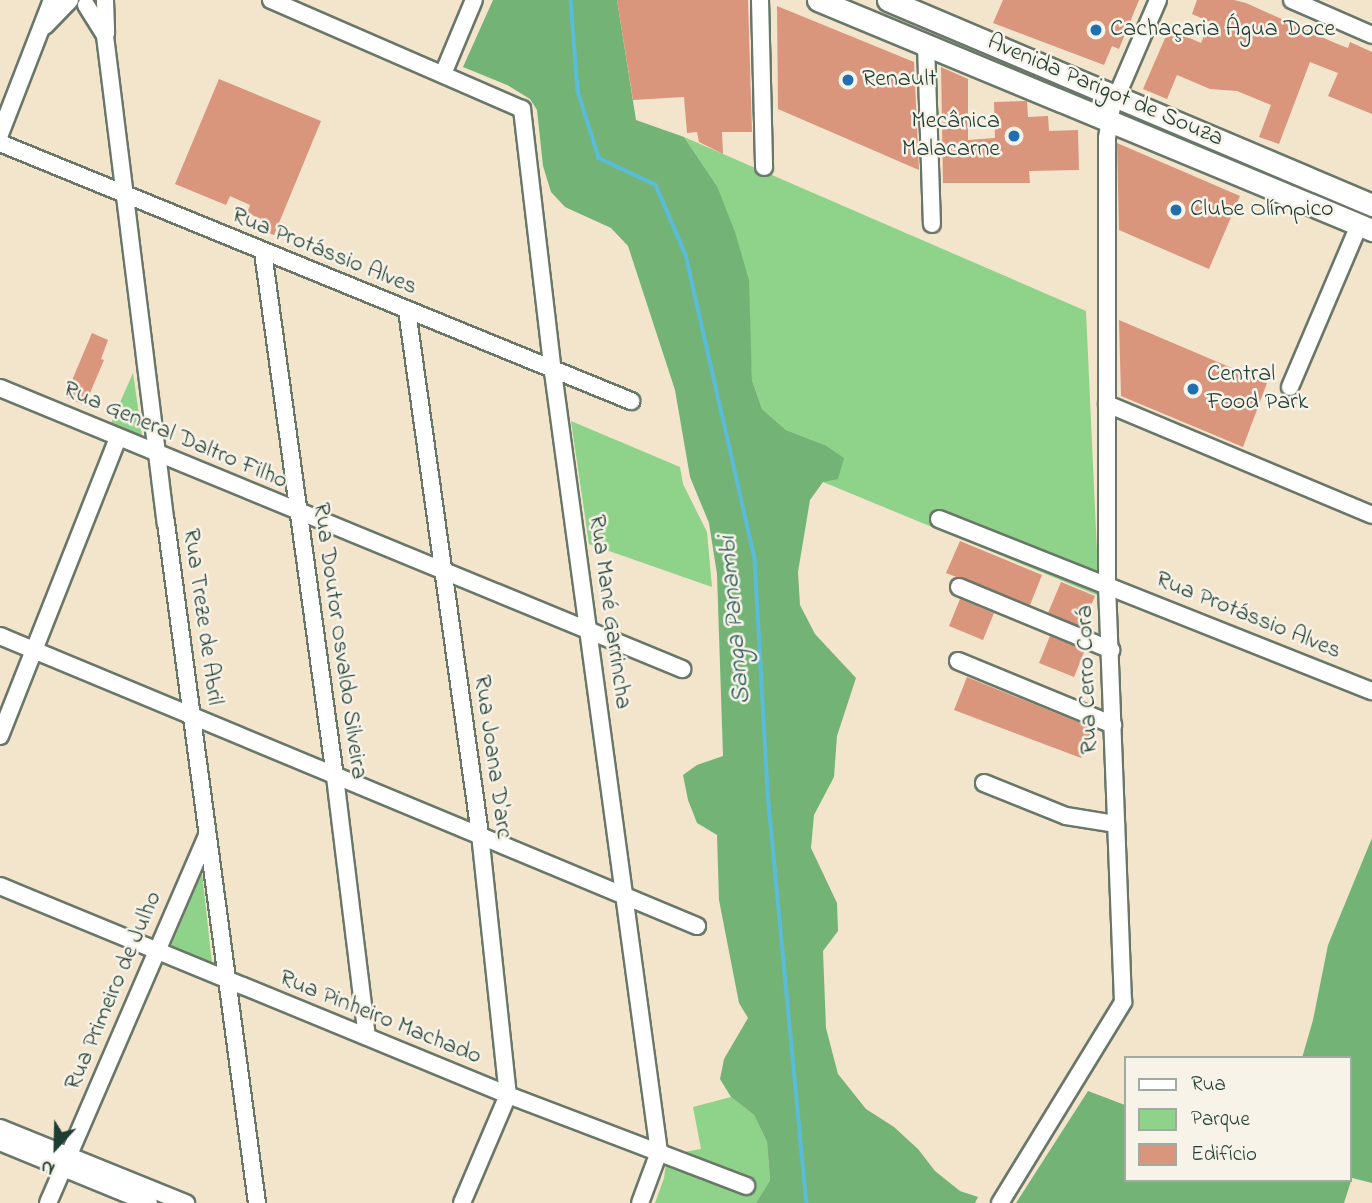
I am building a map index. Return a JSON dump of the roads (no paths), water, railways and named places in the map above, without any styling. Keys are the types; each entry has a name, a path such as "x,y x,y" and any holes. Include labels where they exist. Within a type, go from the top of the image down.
{"main road":[{"name":"Avenida Parigot de Souza","path":"818,0 1366,228"},
{"path":"833,0 847,3 854,0"},
{"name":"Avenida Parigot de Souza","path":"887,0 1372,205"},
{"path":"1021,85 1095,106 1109,105 1116,98"}],"street":[{"path":"0,134 52,0"},
{"name":"Rua Treze de Abril","path":"105,0 106,36 158,454 257,1203"},
{"path":"271,0 443,74 474,0"},
{"path":"760,0 765,167"},
{"name":"Rua Cerro Corá","path":"1000,1203 1123,1002 1107,583 1108,121 1158,0"},
{"path":"1292,0 1372,35"},
{"path":"43,27 82,1"},
{"name":"Rua Treze de Abril","path":"82,1 106,36"},
{"path":"926,45 932,224"},
{"name":"Rua Mané Garrincha","path":"443,74 522,109 553,372 659,1152 640,1203"},
{"name":"Rua Protássio Alves","path":"0,143 553,372 631,401"},
{"path":"1290,387 1366,228"},
{"name":"Rua Doutor Osvaldo Silveira","path":"263,252 335,777 367,1036"},
{"name":"Rua Joana D'arc","path":"407,310 480,834 508,1095 462,1203"},
{"name":"Rua General Daltro Filho","path":"0,388 682,669"},
{"path":"1107,404 1372,515"},
{"path":"0,736 118,438"},
{"name":"Rua Protássio Alves","path":"939,519 1107,583 1372,691"},
{"path":"959,587 1111,650"},
{"path":"0,636 697,926"},
{"path":"958,661 1114,725"},
{"path":"984,783 1066,816 1116,824"},
{"name":"Rua Primeiro de Julho","path":"48,1203 155,950 207,836"},
{"name":"Rua Pinheiro Machado","path":"0,886 508,1095 746,1186"},
{"path":"0,1128 149,1203"},
{"path":"0,1142 186,1203"}],"waterway":[{"name":"Sanga Panambi","path":"571,0 578,91 599,158 656,185 686,255 755,559 768,793 807,1203"}],"place":[{"name":"Cachaçaria Água Doce","path":"1096,30"},
{"name":"Renault","path":"848,80"},
{"name":"Mecânica Malacarne","path":"1014,136"},
{"name":"Clube Olímpico","path":"1176,210"},
{"name":"Central Food Park","path":"1193,389"}]}
